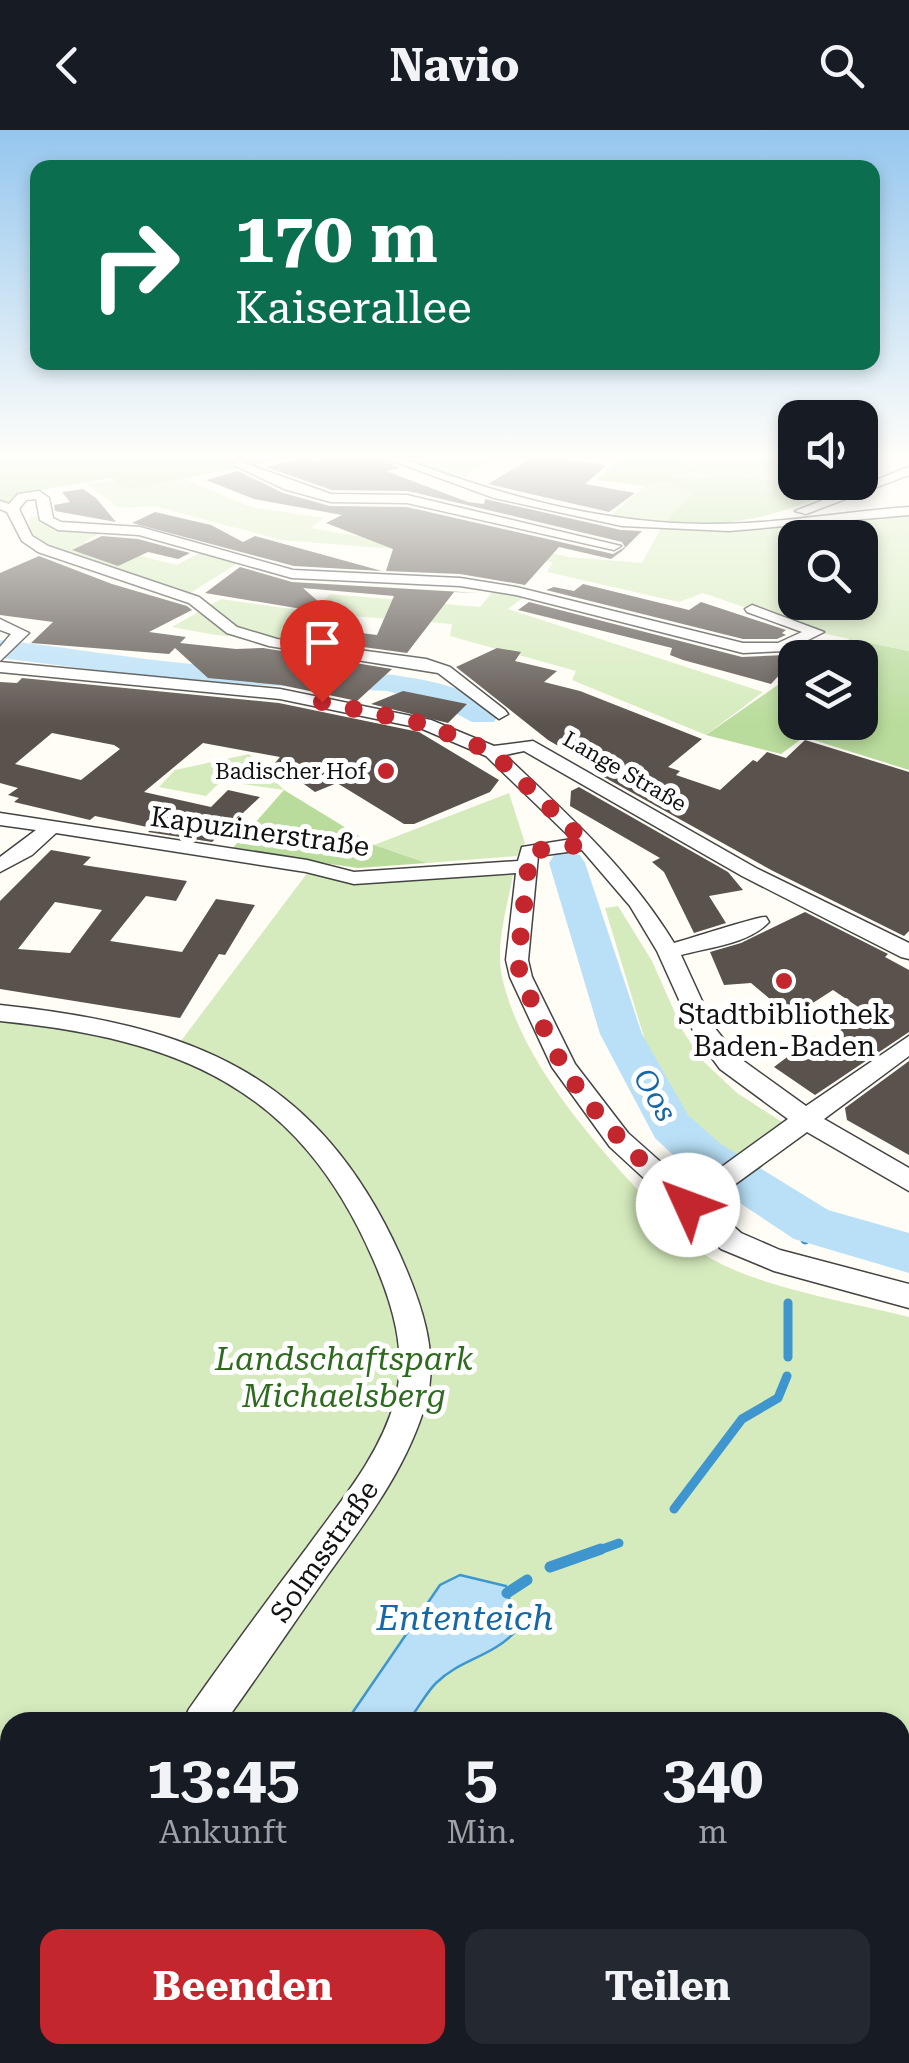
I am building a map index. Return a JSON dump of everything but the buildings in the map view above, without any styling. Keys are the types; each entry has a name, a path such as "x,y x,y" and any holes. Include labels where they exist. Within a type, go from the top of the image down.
{"street":[{"path":"39,545 56,556 194,600 232,630 275,643 412,661 444,670 499,714"},
{"path":"193,545 292,574 460,582 516,591 743,648 780,648 816,632 752,609"},
{"path":"0,624 21,633 0,656"},
{"name":"Lange Straße","path":"0,667 280,694 425,724 492,752 527,744 749,872 909,952"},
{"path":"492,752 587,844 639,902 668,951 703,1030 729,1063 807,1120 909,1181"},
{"name":"Kapuzinerstraße","path":"0,819 307,866 354,878 527,866"},
{"path":"0,866 25,851 52,826"},
{"path":"587,844 530,851 527,866 518,960 520,976 564,1067 619,1140 731,1241 774,1260 909,1296"},
{"path":"668,951 740,933 758,922"},
{"name":"Solmsstraße","path":"0,1013 52,1016 124,1029 209,1058 259,1087 314,1138 358,1197 386,1250 406,1308 415,1350 412,1398 384,1463 360,1504 209,1712"},
{"path":"688,1205 909,1044"}],"green space":[{"path":"47,545 97,545 177,565 203,551 238,563 187,595"},
{"path":"345,545 519,545 569,557 642,563 652,545 778,545 778,619 703,593 679,602 547,572 553,562"},
{"path":"878,545 909,545 909,651 878,645 878,640 816,632 781,620 878,620"},
{"path":"495,589 523,598 508,609 763,692 706,735 572,680 576,671 450,636 452,624 313,613 287,641 172,627 221,599 313,612 330,594 480,607"},
{"path":"878,645 909,651 909,770 814,740 878,740"},
{"path":"778,685 778,740 800,740 781,754 706,735"},
{"path":"249,754 284,790 221,781 206,796 159,787 175,770"},
{"path":"284,790 374,845 427,863 358,868 231,850"},
{"path":"509,793 525,843 517,856 427,863 374,845"},
{"name":"Landschaftspark Michaelsberg","path":"308,872 345,882 513,875 500,955 513,1012 526,1042 562,1100 627,1179 690,1244 726,1266 804,1292 909,1317 909,1712 0,1712 0,1020 49,1024 175,1049"},
{"path":"618,906 652,961 683,1031 702,1060 737,1093 782,1122 737,1156 696,1130 653,1067 605,908"}],"water":[{"name":"Ententeich","path":"460,1575 506,1586 517,1630 497,1647 446,1675 414,1712 353,1712 440,1585"}],"waterway":[{"name":"Oos","path":"0,649 193,673 387,682 419,688 483,715"},
{"name":"Oos","path":"567,863 621,1034 671,1126 704,1156 812,1225 909,1253"},
{"path":"805,1240 812,1225"},
{"path":"788,1303 788,1357"},
{"path":"674,1509 742,1419 778,1398 787,1376"},
{"path":"594,1552 619,1543"},
{"path":"550,1567 601,1549"},
{"path":"507,1593 527,1580"}],"place":[{"name":"Badischer Hof","path":"386,771"},
{"name":"Stadtbibliothek Baden-Baden","path":"784,981"}],"route":[{"path":"322,702 425,724 492,752 587,844 530,851 519,936 520,976 564,1067 619,1140 688,1205"}]}
